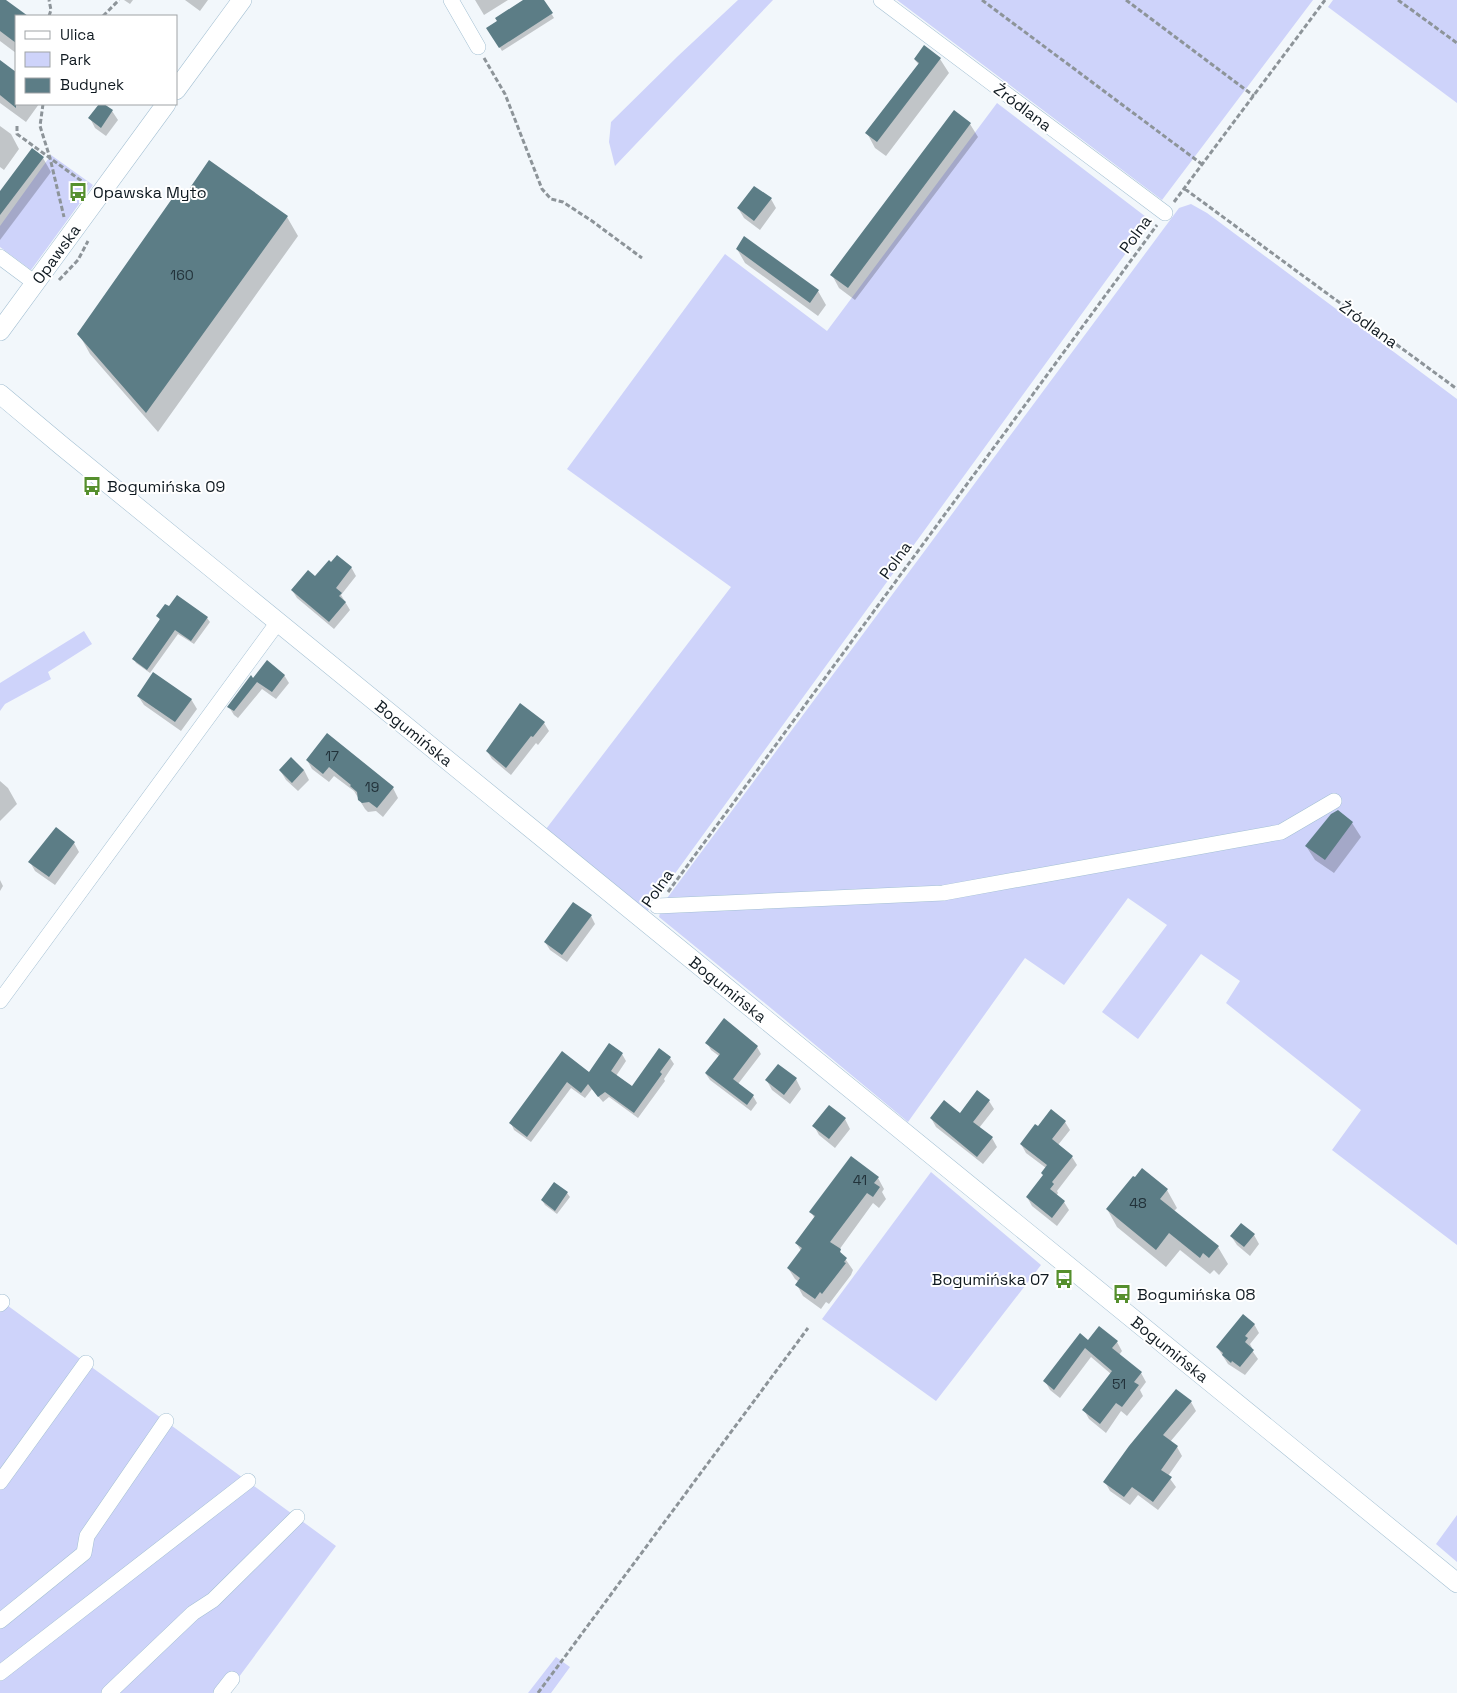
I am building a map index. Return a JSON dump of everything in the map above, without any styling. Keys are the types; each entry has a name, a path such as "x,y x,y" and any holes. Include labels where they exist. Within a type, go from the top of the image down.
{"main road":[{"path":"178,87 242,0"},
{"name":"Opawska","path":"0,331 165,105"},
{"name":"Bogumińska","path":"0,394 1457,1583"}],"street":[{"path":"452,0 478,47"},
{"name":"Źródlana","path":"881,0 1165,213"},
{"path":"0,258 35,284"},
{"path":"0,258 0,268"},
{"path":"0,1001 278,622"},
{"path":"658,906 943,893 1281,832 1334,801"},
{"path":"0,1482 86,1363"},
{"path":"0,1621 84,1553 87,1536 166,1421"},
{"path":"0,1673 248,1481"},
{"path":"110,1693 193,1613 213,1600 297,1517"},
{"path":"222,1693 232,1679"}],"path":[{"path":"49,0 51,10 49,15"},
{"path":"104,15 119,0"},
{"path":"982,0 1203,165 1325,0"},
{"path":"1126,0 1254,96"},
{"path":"1398,0 1457,43"},
{"path":"478,47 505,94 542,189 551,199 563,202 642,258"},
{"path":"42,105 40,126 50,158 69,237"},
{"path":"17,126 17,134 100,194"},
{"name":"Źródlana","path":"1203,165 1185,189 1457,389"},
{"name":"Polna","path":"658,906 1165,213"},
{"path":"538,1693 808,1328"}],"green space":[{"path":"738,0 773,0 615,166 609,142 611,122"},
{"path":"897,0 1313,0 1162,200"},
{"path":"1333,0 1457,0 1457,103 1328,7"},
{"path":"997,103 1150,220 647,912 546,829 731,587 567,469 725,254 827,331"},
{"path":"51,155 93,185 31,270 0,247 0,226"},
{"path":"1191,204 1207,213 1457,399 1457,1245 1332,1150 1361,1110 1226,1003 1240,981 1201,954 1138,1039 1102,1012 1167,925 1128,898 1064,985 1025,958 908,1122 659,917 662,905 1179,208"},
{"path":"84,631 92,644 48,672 51,679 5,704 0,711 0,683"},
{"path":"931,1172 1041,1265 936,1401 822,1319"},
{"path":"0,1300 336,1546 227,1693 0,1693"},
{"path":"1457,1515 1457,1562 1436,1544"},
{"path":"556,1657 570,1667 551,1693 528,1693"}],"building":[{"path":"0,0 6,0 27,15 15,15 15,42 0,31"},
{"path":"523,0 544,0 553,13 499,48 486,28 497,21 495,18"},
{"path":"924,45 941,58 877,142 865,133 919,63 914,59"},
{"path":"0,60 15,71 16,108 0,95"},
{"path":"98,105 106,105 113,110 101,128 88,118"},
{"path":"954,110 971,123 848,288 830,275"},
{"path":"32,148 44,157 0,215 0,191"},
{"path":"209,160 288,216 146,413 77,334 176,193 183,198"},
{"path":"754,186 772,198 754,221 737,208"},
{"path":"744,236 819,290 810,303 736,249"},
{"path":"337,555 352,567 336,588 342,593 339,596 346,602 329,622 291,590 308,570 315,576 329,560 331,562"},
{"path":"177,595 208,617 191,641 175,630 147,670 132,659 160,619 156,616 165,604 169,606"},
{"path":"267,660 285,675 272,692 257,682 234,711 227,707 251,675 253,678"},
{"path":"153,672 192,699 175,722 137,696"},
{"path":"520,703 545,722 533,737 531,736 506,768 486,751"},
{"path":"327,733 394,787 377,808 369,802 362,803 358,800 357,792 351,785 329,767 323,774 306,760"},
{"path":"291,757 304,770 292,783 279,770"},
{"path":"1338,810 1353,822 1325,860 1305,846 1331,814"},
{"path":"56,827 75,842 49,877 28,862"},
{"path":"573,902 592,915 562,955 544,942"},
{"path":"724,1018 758,1046 733,1079 754,1095 747,1105 705,1073 720,1054 705,1043"},
{"path":"609,1043 623,1053 611,1071 632,1086 659,1048 671,1057 660,1072 662,1074 634,1113 605,1092 598,1097 588,1084 581,1093 567,1082 527,1137 509,1123 562,1051 589,1072"},
{"path":"778,1064 797,1078 784,1095 765,1080"},
{"path":"977,1090 990,1100 973,1122 993,1137 977,1157 930,1118 944,1100 960,1113"},
{"path":"829,1105 846,1118 829,1139 812,1126"},
{"path":"1051,1109 1066,1121 1052,1139 1073,1156 1052,1182 1054,1184 1050,1189 1065,1201 1052,1218 1026,1197 1043,1175 1041,1173 1047,1165 1020,1144 1035,1124 1038,1126"},
{"path":"851,1156 879,1177 874,1183 880,1187 873,1197 867,1193 830,1242 841,1249 840,1252 847,1258 844,1262 846,1263 822,1294 820,1292 815,1299 795,1285 800,1278 787,1268 802,1248 795,1243 815,1216 809,1212"},
{"path":"1142,1168 1168,1189 1160,1199 1219,1246 1209,1258 1203,1253 1200,1258 1169,1233 1156,1250 1106,1209"},
{"path":"554,1182 568,1192 555,1211 541,1200"},
{"path":"1241,1223 1255,1234 1244,1247 1230,1236"},
{"path":"1243,1314 1255,1324 1245,1336 1248,1338 1245,1342 1254,1350 1240,1367 1232,1361 1231,1363 1216,1347"},
{"path":"1099,1326 1118,1341 1112,1348 1142,1372 1134,1382 1139,1385 1122,1407 1116,1403 1100,1424 1082,1410 1112,1371 1085,1348 1054,1390 1043,1381 1080,1333 1088,1340"},
{"path":"1176,1389 1192,1401 1163,1435 1178,1446 1161,1470 1172,1477 1153,1502 1132,1487 1124,1497 1103,1482 1129,1446"}],"place":[{"name":"Opawska Myto","path":"78,192"},
{"name":"Bogumińska 09","path":"92,486"},
{"name":"Bogumińska 07","path":"1064,1279"},
{"name":"Bogumińska 08","path":"1122,1294"}]}
